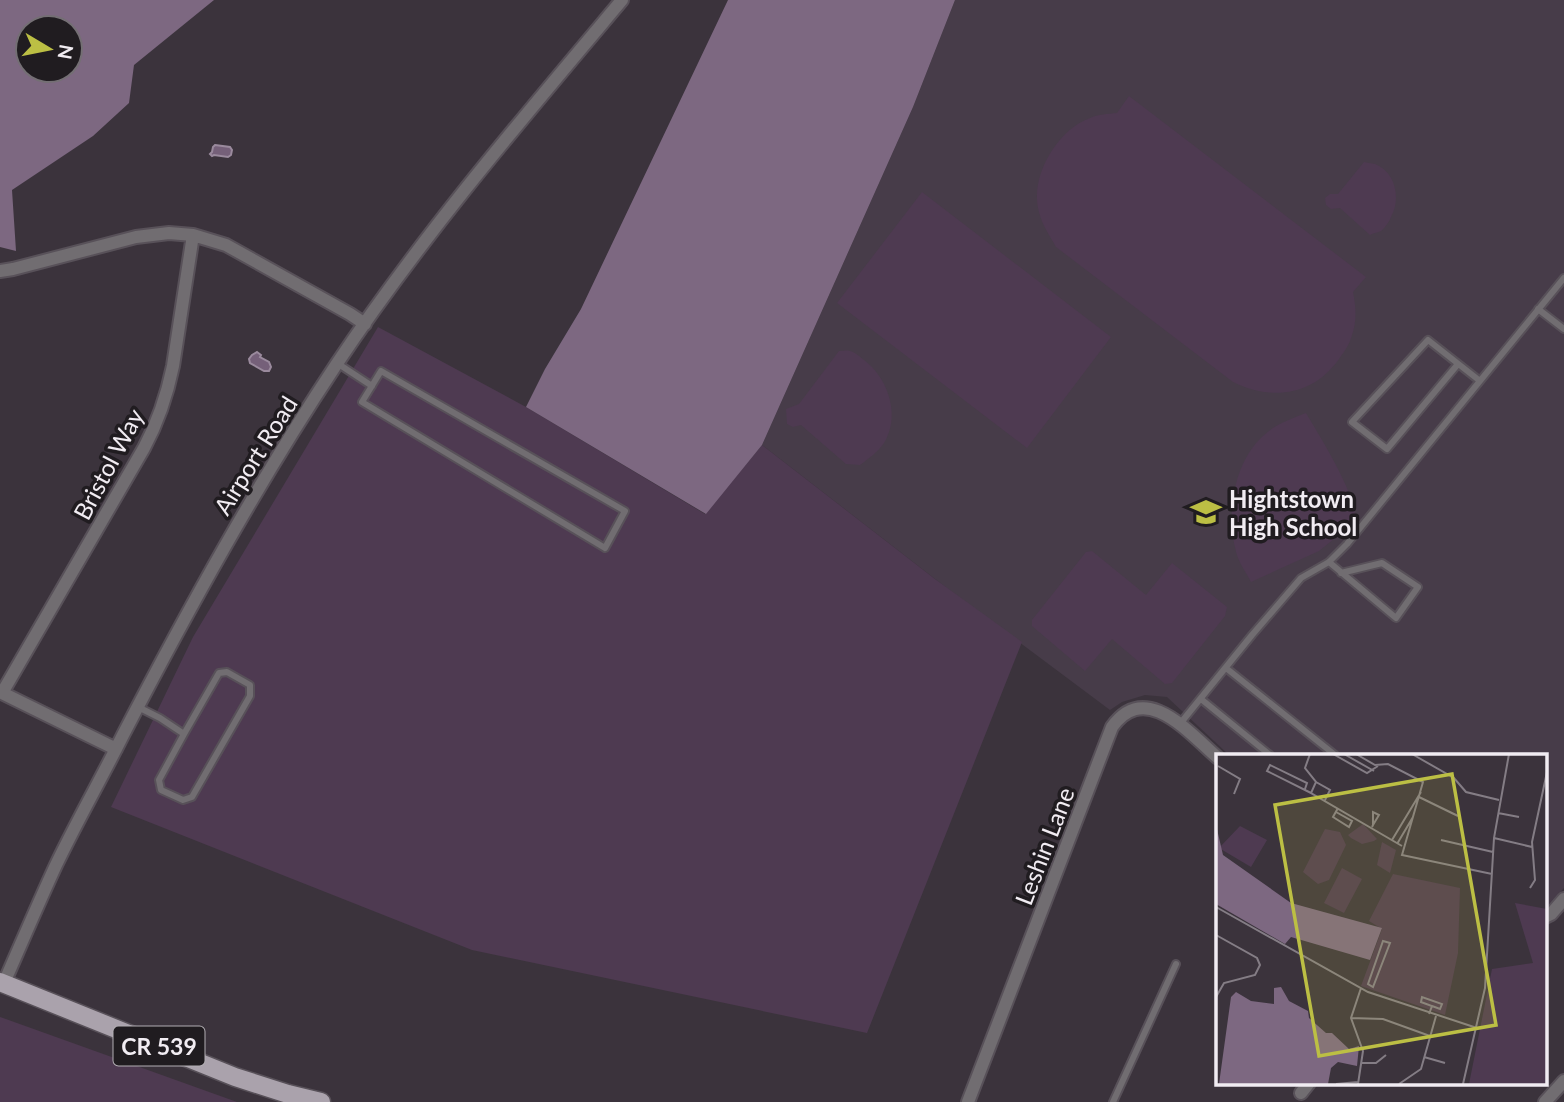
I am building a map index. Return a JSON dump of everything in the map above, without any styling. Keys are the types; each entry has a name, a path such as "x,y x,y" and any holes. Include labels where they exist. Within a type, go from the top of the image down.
{"main road":[{"name":"CR 539","path":"2,983 235,1077 321,1102"}],"street":[{"name":"Airport Road","path":"2,983 81,815 183,620 227,540 337,363 429,234 472,179 622,0"},
{"path":"0,271 144,236 169,233 193,235 226,245 365,324"},
{"name":"Bristol Way","path":"1,692 156,425 169,385 193,235"},
{"path":"1,692 116,749"},
{"name":"Leshin Lane","path":"968,1102 1112,727 1126,713 1137,709 1160,710 1216,757"},
{"path":"1546,916 1564,899"},
{"path":"1545,1102 1564,1081"}],"lane":[{"path":"1179,725 1301,578 1329,562 1347,544 1564,278"},
{"path":"1538,309 1564,328"},
{"path":"1458,364 1387,449 1352,422 1428,340 1480,381"},
{"path":"337,363 372,386"},
{"path":"381,371 625,511 606,548 362,402 372,386 381,371"},
{"path":"1329,562 1341,573 1396,618 1418,587 1382,563 1341,573"},
{"path":"1226,668 1334,754"},
{"path":"227,672 250,685 250,696 192,797 183,800 161,790 159,780 184,734 219,673 227,672"},
{"path":"1200,699 1269,754"},
{"path":"138,708 160,718 184,734"},
{"path":"1113,1102 1176,964"}],"shaded area":[{"path":"0,0 214,0 134,65 129,103 93,136 12,190 16,251 0,247"},
{"path":"728,0 955,0 913,107 762,445 706,514 526,407 581,309"},
{"name":"Hightstown High School","path":"955,0 1564,0 1564,888 1546,907 1546,754 1228,754 1167,697 1145,695 1122,702 1110,710 762,445 913,107"},
{"path":"1129,96 1366,277 1353,292 1355,319 1350,342 1329,371 1317,381 1304,388 1276,393 1262,392 1233,382 1056,247 1042,221 1037,198 1038,184 1048,156 1078,124 1096,116 1117,113"},
{"path":"215,145 230,147 231,155 212,156 210,154"},
{"path":"1364,162 1375,164 1388,173 1396,194 1394,210 1388,223 1381,231 1370,235 1340,208 1331,209 1326,205 1325,198 1330,194 1338,194"},
{"path":"922,192 1111,337 1027,448 837,303"},
{"path":"378,327 526,407 705,514 762,445 935,579 1022,642 867,1033 472,950 111,807 193,637"},
{"path":"839,351 854,352 864,360 880,377 889,398 889,432 879,449 860,465 846,464 801,425 793,427 787,424 786,409 799,404"},
{"path":"257,352 269,362 269,371 250,363 249,359"},
{"path":"1306,413 1345,484 1355,512 1355,522 1319,551 1251,582 1238,558 1232,527 1238,477 1252,448 1263,436 1278,425"},
{"path":"1092,551 1146,595 1172,563 1227,607 1225,616 1172,683 1165,684 1112,639 1085,671 1032,626 1032,620 1086,552"},
{"path":"0,1017 3,1018 237,1102 0,1102"}],"place":[{"name":"Hightstown High School","path":"1206,512"}]}
